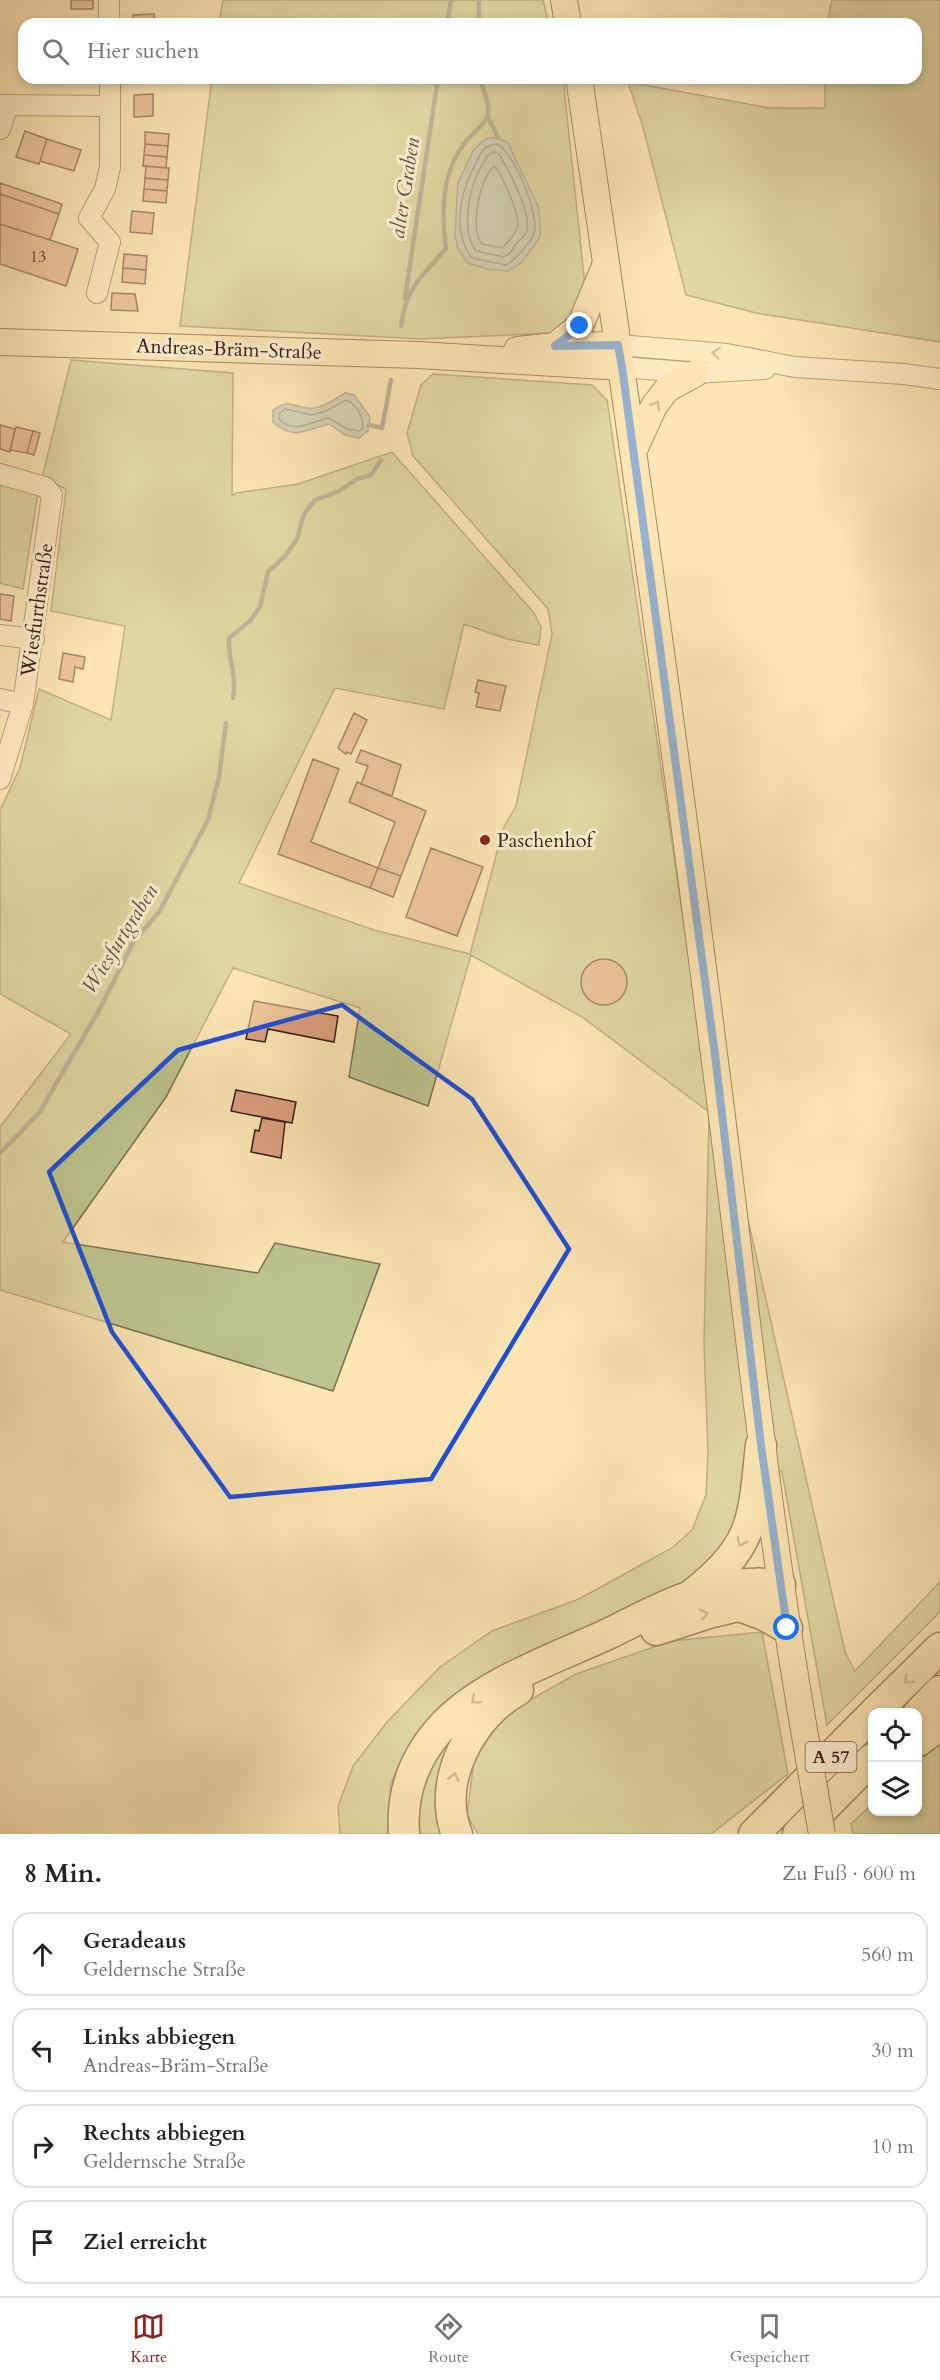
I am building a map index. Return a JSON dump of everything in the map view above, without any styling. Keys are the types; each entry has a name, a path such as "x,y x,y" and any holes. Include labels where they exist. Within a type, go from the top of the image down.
{"highway":[{"path":"404,1834 403,1816 408,1781 420,1755 441,1728 484,1692 690,1596 711,1580 739,1549 752,1520 761,1445"},
{"path":"690,1596 754,1582 780,1585"},
{"path":"457,1834 450,1792 458,1761 470,1737 491,1712 513,1694 554,1672 610,1647 678,1622 763,1600 780,1585"},
{"path":"742,1607 764,1615 787,1628"},
{"name":"A 57","path":"880,1708 940,1648"},
{"path":"922,1710 940,1691"},
{"name":"A 57","path":"754,1834 868,1720"},
{"path":"922,1738 940,1725"},
{"name":"A 57","path":"798,1834 871,1762"},
{"path":"833,1799 868,1779"},
{"path":"732,1834 758,1812 789,1798"}],"main road":[{"path":"564,0 567,18"},
{"path":"580,84 620,356 715,1055 761,1445 780,1585 822,1834"},
{"path":"606,263 589,309 580,326 555,355 608,388 628,417"},
{"name":"Andreas-Bräm-Straße","path":"0,342 458,357 620,356"},
{"path":"633,452 654,406 667,389 696,373"}],"street":[{"path":"109,0 109,18"},
{"path":"97,293 110,242 89,218 105,189 110,166 110,84"},
{"path":"0,129 4,105 110,106"},
{"path":"620,356 727,354 795,367"},
{"path":"620,356 696,373 795,367 904,374 940,379"},
{"name":"Wiesfurthstraße","path":"0,474 45,487 52,495 34,639 23,704 0,779"},
{"path":"0,635 34,639"},
{"path":"0,699 23,704"}],"highlighted area":[{"path":"342,1005 472,1099 569,1249 431,1479 230,1497 112,1332 49,1172 178,1050"}],"green space":[{"path":"223,0 543,0 548,18 220,18"},
{"path":"832,0 940,0 940,342 756,313 686,295 643,127 629,84 769,108 825,108 825,84 922,84 922,18 828,18"},
{"path":"211,84 564,84 585,286 574,313 551,333 421,339 180,326"},
{"path":"71,360 233,373 232,496 236,493 298,484 392,452 534,613 541,627 539,645 507,639 464,624 444,709 335,688 239,883 374,930 470,954 503,829 516,806 552,634 548,609 413,456 407,433 421,385 433,374 592,385 607,400 688,952 845,1652 855,1671 940,1582 940,1612 827,1725 782,1472 746,1466 745,1483 728,1547 679,1588 484,1677 445,1702 413,1739 391,1783 388,1834 340,1834 338,1806 353,1766 387,1722 440,1667 492,1631 579,1599 672,1548 692,1530 706,1495 708,1453 704,1343 709,1112 582,1017 471,955 428,1106 349,1077 360,1008 233,968 166,1097 63,1242 258,1273 275,1243 380,1264 333,1391 0,1290 0,1127 71,1034 0,994 0,810 20,768 39,689 111,720 125,626 51,611 66,489 42,478"},
{"path":"0,484 38,493 23,589 0,583"},
{"path":"762,1632 788,1774 711,1834 478,1834 467,1815 474,1760 505,1714 576,1674 671,1641"},
{"path":"465,1715 447,1834 411,1834 415,1786"},
{"path":"940,1744 940,1834 853,1834 851,1824 868,1808 868,1816 922,1816 922,1759"}],"water":[{"path":"487,138 498,138 508,143 538,206 540,237 521,263 508,271 487,269 468,263 458,249 455,235 458,183 474,149"},
{"path":"345,393 354,395 370,417 368,431 359,438 345,435 329,424 293,433 280,428 273,422 273,410 280,406 290,404 303,408 318,407"}],"building":[{"path":"71,0 93,0 93,9 71,9"},
{"path":"154,14 154,18 133,18 133,15"},
{"path":"153,94 153,116 134,117 134,95"},
{"path":"25,131 47,139 39,164 16,157"},
{"path":"145,132 169,134 168,146 145,144"},
{"path":"47,139 81,150 74,171 40,161"},
{"path":"145,144 168,146 167,157 144,155"},
{"path":"144,155 167,157 166,168 143,166"},
{"path":"146,166 169,168 168,180 145,178"},
{"path":"145,178 168,180 167,191 144,189"},
{"path":"0,183 62,204 59,214 0,194"},
{"path":"144,189 167,191 166,203 143,201"},
{"path":"0,194 59,214 50,240 0,224"},
{"path":"132,211 154,213 152,234 130,232"},
{"path":"0,224 78,249 66,286 0,264"},
{"path":"124,254 147,256 146,270 123,268"},
{"path":"123,268 146,270 145,284 122,282"},
{"path":"112,293 135,294 138,311 111,310"},
{"path":"0,425 15,429 10,452 0,449"},
{"path":"16,427 33,431 27,453 10,450"},
{"path":"33,431 40,433 34,455 27,453"},
{"path":"0,594 14,596 11,621 0,619"},
{"path":"63,653 85,657 83,669 75,667 73,682 59,679"},
{"path":"478,680 506,686 500,711 476,707 479,693 475,692"},
{"path":"354,713 367,720 351,754 347,752 346,754 338,748"},
{"path":"361,750 401,765 392,796 361,784 368,766 356,762"},
{"path":"313,759 339,769 311,842 378,868 370,888 278,854"},
{"path":"357,782 426,811 401,876 378,868 395,822 349,802"},
{"path":"431,848 483,867 457,936 406,917"},
{"path":"378,868 401,876 393,897 370,888"},
{"path":"604,959 620,966 627,982 620,998 604,1005 588,998 581,982 588,966"},
{"path":"254,1001 338,1016 334,1042 268,1029 265,1042 246,1039"},
{"path":"236,1090 296,1102 292,1123 231,1111"},
{"path":"262,1118 285,1122 281,1158 251,1152 255,1130 259,1131"}],"waterway":[{"name":"alter Graben","path":"448,18 451,0"},
{"name":"Wiesfurtgraben","path":"479,0 479,18"},
{"name":"alter Graben","path":"405,298 437,84"},
{"name":"Wiesfurtgraben","path":"401,326 407,300 417,282 446,248 444,207 447,180 457,155 488,115 482,84"},
{"path":"488,117 498,138"},
{"name":"Wiesfurtgraben","path":"369,425 382,428 391,380"},
{"name":"Wiesfurtgraben","path":"233,698 234,681 229,638 250,621 260,607 268,572 285,556 297,539 304,514 315,500 339,491 357,479 371,475 381,460"},
{"name":"Wiesfurtgraben","path":"0,1153 39,1113 98,1012 134,941 159,912 208,820 219,777 226,723"}],"place":[{"name":"Paschenhof","path":"485,840"}],"route":[{"path":"580,326 555,346 618,345 622,367 715,1055 761,1445 787,1628"}]}
